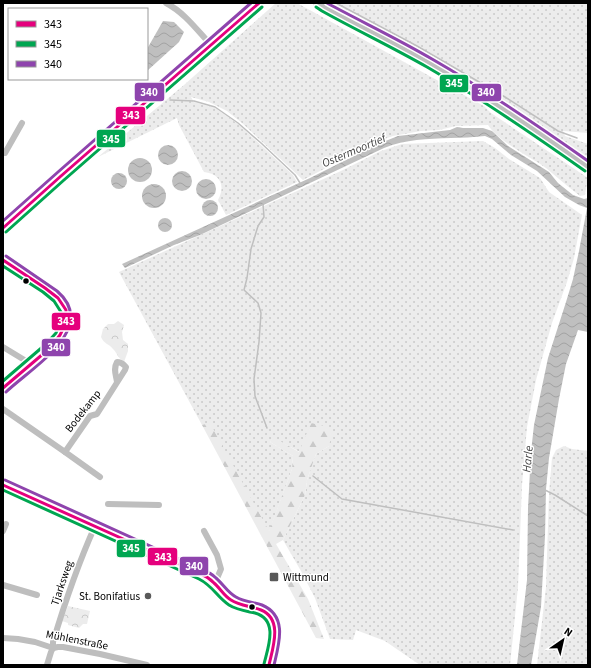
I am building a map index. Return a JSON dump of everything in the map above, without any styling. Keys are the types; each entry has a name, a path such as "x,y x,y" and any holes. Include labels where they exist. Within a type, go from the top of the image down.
{"main road":[{"path":"319,3 429,63 487,98 588,167"}],"street":[{"path":"166,3 185,16 211,45"},
{"path":"3,228 259,3"},
{"path":"4,153 22,123"},
{"path":"3,260 60,299 64,305 67,318 66,324 55,342 3,388"},
{"path":"3,347 31,364"},
{"name":"Bodekamp","path":"65,452 90,416 97,414 117,382"},
{"path":"3,409 100,477"},
{"path":"3,485 201,574 215,583 229,599 266,613 272,618 275,633 269,665"},
{"path":"108,504 159,505"},
{"path":"3,531 6,524"},
{"name":"Tjarksweg","path":"47,665 65,603 95,526"},
{"path":"204,531 217,555 221,569 215,583"},
{"path":"3,585 36,595"},
{"name":"Mühlenstraße","path":"3,638 35,642 53,648 63,647 144,665"}],"green space":[{"path":"276,3 297,3 484,106 491,113 588,178 585,195 580,196 546,168 499,137 488,125 456,126 439,130 421,131 393,136 373,143 303,180 227,111 209,102 191,97 194,102 215,108 238,124 293,175 297,182 226,215 218,200 221,190 220,181 214,175 204,172 179,125 177,118 98,157 184,85"},
{"path":"332,3 588,3 588,133 563,131 565,136 588,144 588,159 515,107"},
{"path":"483,141 540,178 549,192 582,215 574,258 552,323 536,380 527,427 522,485 518,587 510,665 420,665 385,641 356,630 353,640 330,639 315,598 283,540 305,495 307,480 316,454 329,446 300,452 273,438 270,442 293,456 292,469 269,532 210,425 202,425 119,272 341,171 381,151 402,144"},
{"path":"118,321 124,325 122,332 123,340 128,344 128,351 124,362 111,347 103,341 101,337 103,329 108,324 114,324"},
{"path":"210,423 269,531 292,469 293,456 270,442 273,437 299,452 311,423 333,428 329,446 316,454 307,480 305,495 283,540 276,544 308,599 324,639 316,638 202,425"},
{"path":"564,446 572,449 588,451 588,665 537,665 546,587 549,494 552,458 556,450"},
{"path":"68,606 90,611 87,624 83,624 79,628 68,625 68,623 62,621"}],"water":[{"path":"163,21 174,22 184,32 179,42 148,70 148,47"},
{"path":"457,127 483,128 492,131 508,146 549,172 558,183 573,195 584,199 588,198 588,332 578,330 566,364 559,399 549,458 546,489 541,607 531,665 517,665 527,580 528,508 534,425 548,358 573,279 587,208 565,197 537,171 511,155 492,139 485,136 417,140 384,148 200,235 174,245 125,268 122,264 310,178 378,144 398,136 450,130"},
{"path":"168,145 175,148 178,155 175,162 168,165 161,162 158,155 161,148"},
{"path":"140,158 148,162 152,170 148,178 140,182 132,178 128,170 132,162"},
{"path":"182,171 189,174 192,181 189,188 182,191 175,188 172,181 175,174"},
{"path":"119,173 125,175 127,181 125,187 119,189 113,187 111,181 113,175"},
{"path":"206,179 213,182 216,189 213,196 206,199 199,196 196,189 199,182"},
{"path":"154,184 163,187 166,196 163,205 154,208 145,205 142,196 145,187"},
{"path":"210,200 216,202 218,208 216,214 210,216 204,214 202,208 204,202"},
{"path":"165,218 170,220 172,225 170,230 165,232 160,230 158,225 160,220"}],"waterway":[{"path":"336,3 417,46 505,97 558,131 577,138"},
{"path":"170,100 194,101 215,107 238,123 261,143 295,175 300,183"},
{"path":"263,204 264,217 258,226 251,249 244,290 258,303 261,313 254,379 255,396 267,428"},
{"path":"313,476 342,499 513,530"},
{"path":"545,490 588,516"}],"transit line":[{"name":"340","path":"3,221 251,3"},
{"name":"343","path":"3,228 259,3"},
{"name":"340","path":"327,3 406,44 472,83 550,134 588,161"},
{"name":"345","path":"6,232 262,7"},
{"name":"345","path":"316,7 447,79 508,118 585,171"},
{"name":"340","path":"6,256 57,291 68,305 71,319 66,333 57,346 6,392"},
{"name":"343","path":"3,260 58,298 66,310 66,323 60,335 50,348 3,388"},
{"name":"345","path":"3,266 43,292 54,301 61,312 61,322 56,333 46,344 3,381"},
{"name":"340","path":"5,480 207,572 219,580 228,591 239,599 262,605 270,610 276,616 280,631 274,665"},
{"name":"343","path":"3,485 203,575 211,580 231,600 238,604 261,610 268,614 272,620 275,634 269,665"},
{"name":"345","path":"3,490 199,579 208,585 221,599 232,607 255,613 262,617 267,622 270,635 264,664"}],"place":[{"name":"Wittmund","path":"274,577"},
{"name":"St. Bonifatius","path":"148,596"}],"water label":[{"name":"Ostermoortief","path":"354,151"},
{"name":"Harle","path":"528,459"}]}
